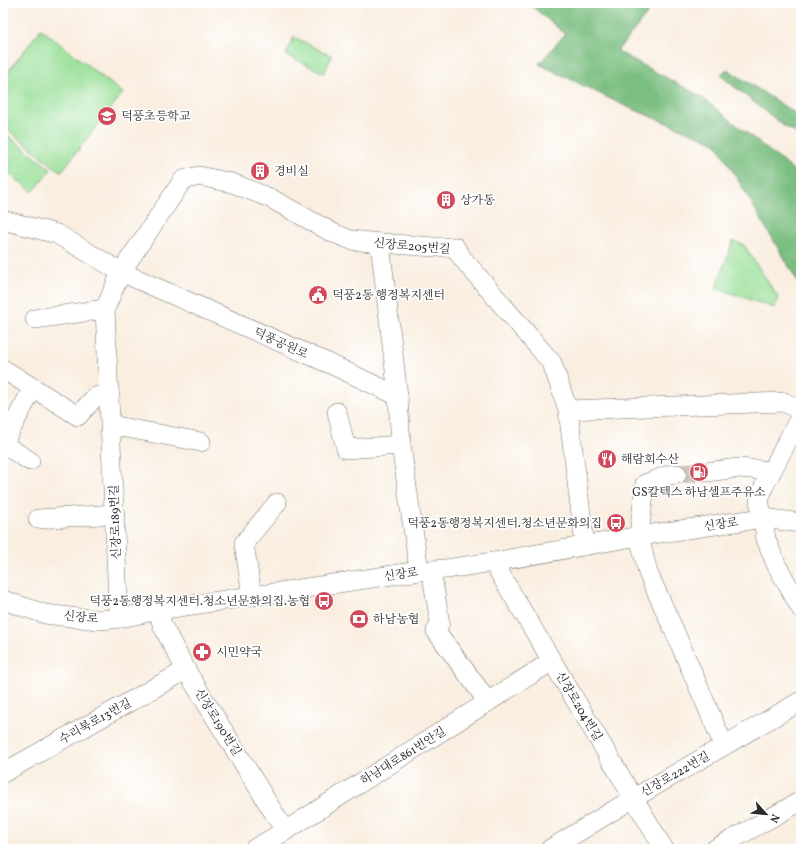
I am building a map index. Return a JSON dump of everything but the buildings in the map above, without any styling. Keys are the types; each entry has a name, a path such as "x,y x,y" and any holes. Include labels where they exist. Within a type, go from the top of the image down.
{"street":[{"name":"신장로205번길","path":"121,272 183,180 199,176 232,183 270,198 333,233 351,240 455,248 552,363 568,410 585,546"},
{"name":"덕풍공원로","path":"3,220 57,234 121,272 321,360 398,396"},
{"path":"380,243 398,396 401,445 425,570 440,623 436,631 488,702"},
{"name":"신장로189번길","path":"121,272 106,309 118,601 121,618"},
{"path":"35,319 106,309"},
{"path":"3,369 78,416 95,397 110,394"},
{"path":"30,461 3,444 33,388"},
{"path":"568,410 784,402 801,411"},
{"path":"337,412 346,449 401,445"},
{"path":"801,415 764,486 759,501 766,539 776,564 801,609"},
{"path":"111,426 201,442"},
{"path":"706,472 739,468 772,471"},
{"path":"677,474 668,475 645,484 639,536 648,573 724,746"},
{"path":"252,596 244,543 278,503"},
{"path":"38,519 115,514"},
{"name":"신장로","path":"3,600 45,614 100,620 121,618 159,610 425,570 446,569 493,562 639,536 763,518 801,523"},
{"name":"신장로204번길","path":"493,562 664,849"},
{"name":"신장로190번길","path":"159,610 162,625 186,670 285,831"},
{"name":"하남대로861번안길","path":"254,849 285,831 552,661"},
{"name":"수리북로13번길","path":"3,772 186,670"},
{"name":"신장로222번길","path":"550,849 634,798 801,701"},
{"path":"715,849 801,801"}],"green space":[{"path":"528,3 656,3 617,51 700,96 801,176 801,287 716,143 625,106 539,64 565,34"},
{"path":"41,29 123,93 61,172 3,126 3,78"},
{"path":"294,37 332,56 324,73 286,55"},
{"path":"727,69 801,117 801,136 784,126 721,76"},
{"path":"3,132 51,169 33,192 3,169"},
{"path":"733,241 744,245 778,297 774,308 716,288"}],"tunnel":[{"path":"677,474 706,472"}],"place":[{"name":"덕풍초등학교","path":"107,116"},
{"name":"경비실","path":"260,171"},
{"name":"상가동","path":"446,200"},
{"name":"덕풍2동 행정복지센터","path":"318,295"},
{"name":"해람회수산","path":"607,459"},
{"name":"GS칼텍스 하남셀프주유소","path":"699,472"},
{"name":"덕풍2동행정복지센터.청소년문화의집","path":"616,523"},
{"name":"덕풍2동행정복지센터.청소년문화의집.농협","path":"324,601"},
{"name":"하남농협","path":"359,619"},
{"name":"시민약국","path":"202,652"}]}
